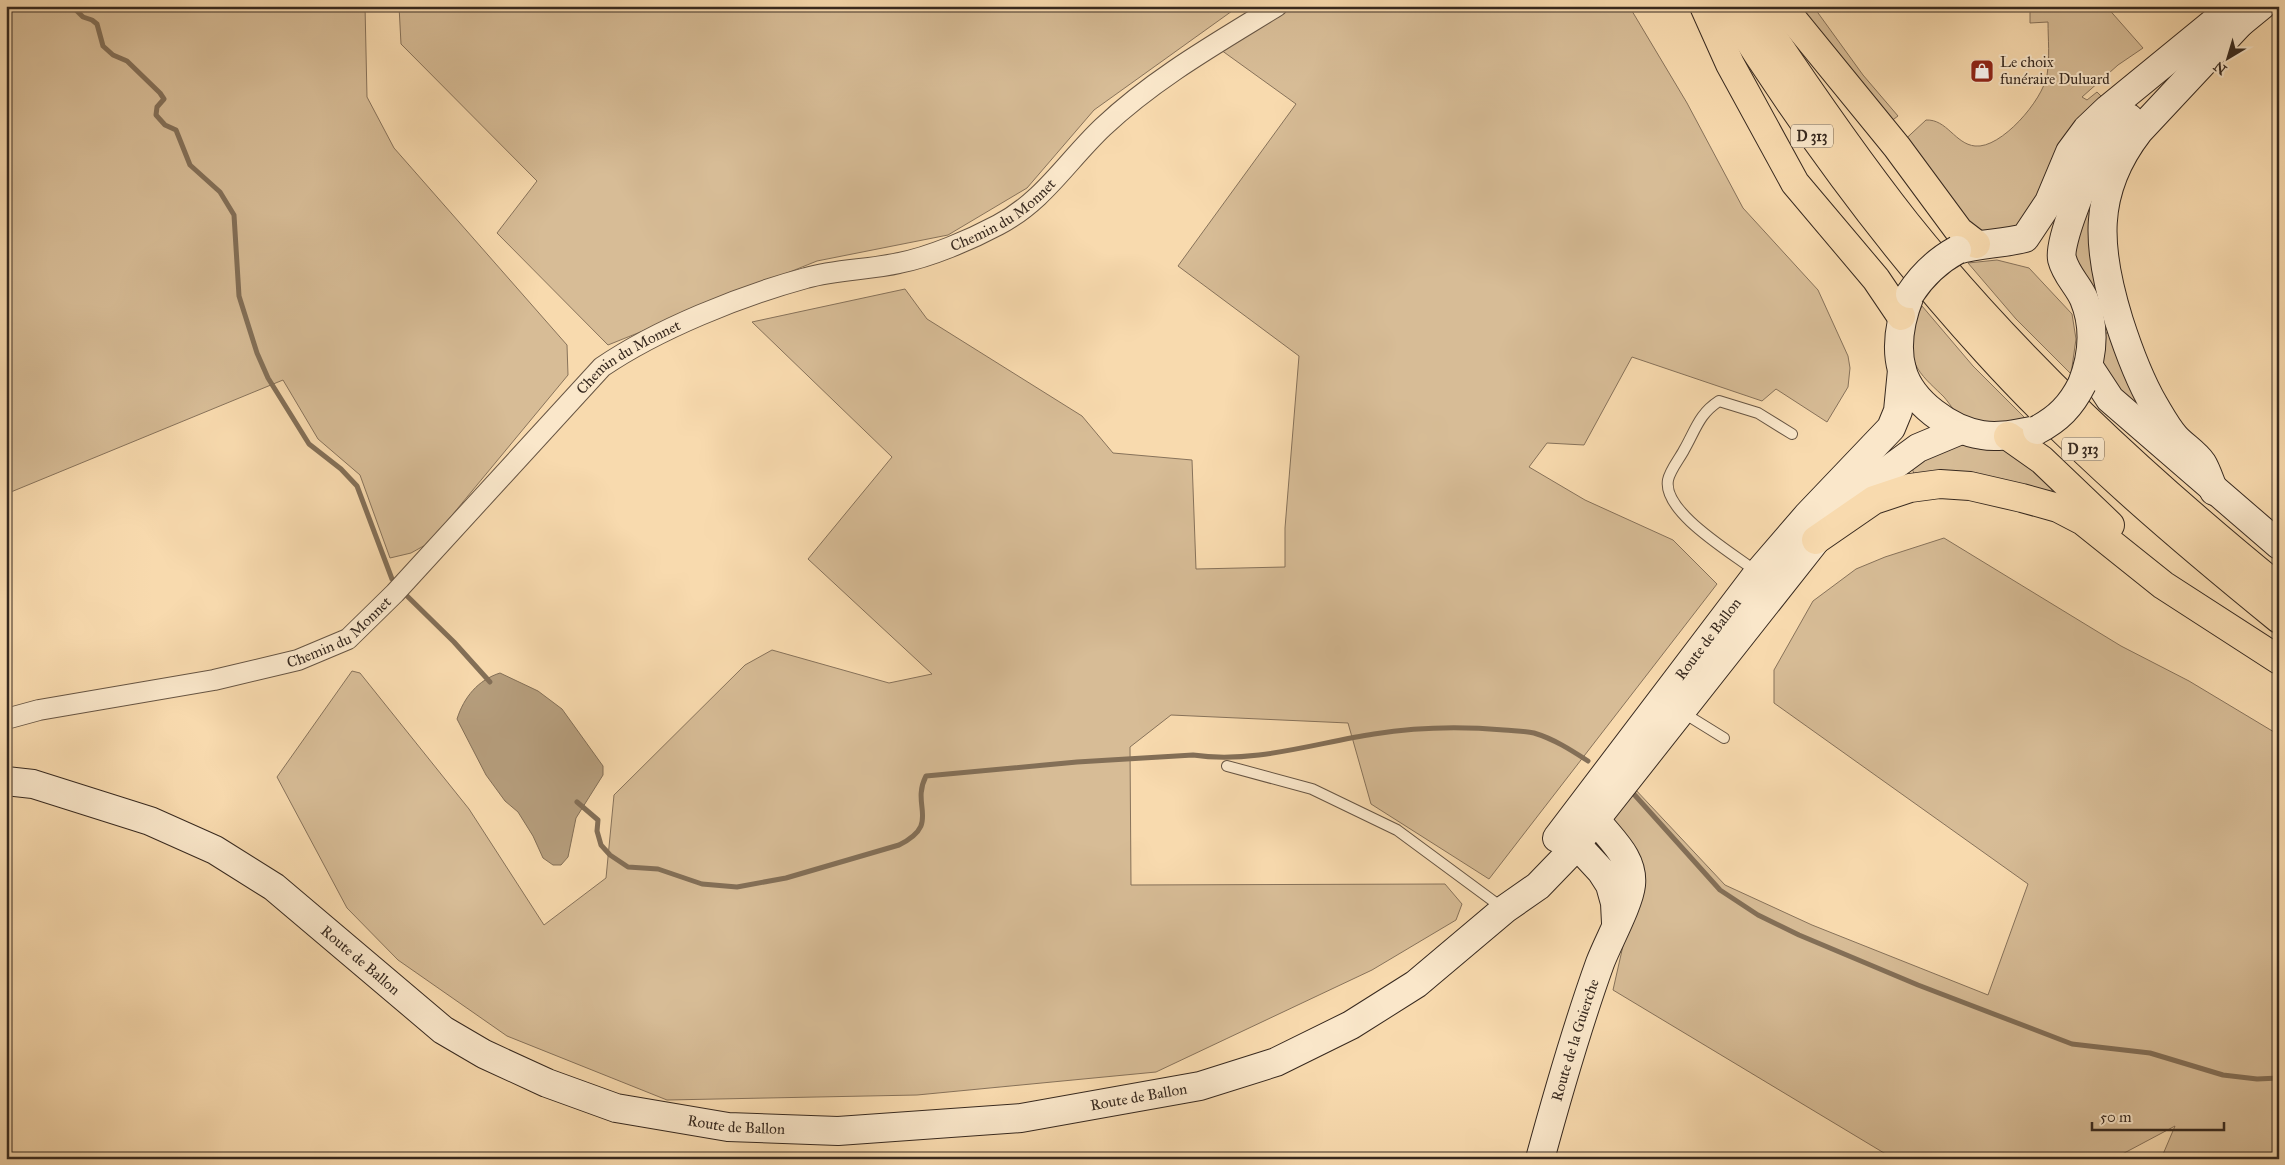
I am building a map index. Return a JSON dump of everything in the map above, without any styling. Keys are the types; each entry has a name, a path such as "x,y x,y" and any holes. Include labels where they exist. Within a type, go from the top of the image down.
{"highway":[{"path":"1704,6 1730,64 1795,183 1876,279 1906,305"},
{"name":"D 313","path":"1728,6 1794,110 1827,157 1891,242 1988,353 2086,452 2190,546 2279,619"},
{"name":"D 313","path":"1752,6 1824,114 1906,223 2002,334 2101,433 2205,528 2279,588"},
{"path":"1782,6 1897,147 1960,231 1966,247"},
{"path":"2008,436 2042,460 2189,601"},
{"path":"1816,540 1874,500 1910,488 1940,484 1970,486 2058,508 2083,521 2163,585 2279,660"}],"main road":[{"path":"1906,305 1921,277 1934,265 1966,247 2006,243 2025,238 2049,202 2070,152 2087,130 2108,109 2245,12"},
{"path":"2068,275 2061,257 2065,237 2075,206 2096,158 2115,131 2245,12"},
{"path":"2214,491 2202,463 2174,435 2153,404 2135,365 2108,287 2103,263 2102,218 2111,178 2127,146 2245,12"},
{"path":"1902,370 1912,388 1930,412 1961,430 1983,436 2008,436 2037,430 2054,421 2074,401 2085,376 2092,348 2092,328 2084,299 2068,275 2059,266 2034,250 2006,243"},
{"name":"Route de Ballon","path":"6,780 34,784 141,818 215,850 274,887 443,1030 484,1054 546,1083 616,1108 728,1127 838,1132 1020,1118 1200,1086 1276,1062 1351,1025 1416,984 1505,909 1581,828 1672,705 1771,577 1808,515 1891,428 1898,411 1902,370 1900,343 1906,305"},
{"path":"2085,376 2214,491 2279,545"},
{"name":"Route de Ballon","path":"1771,577 1816,540 1880,476 1918,448 1961,430"},
{"name":"Route de la Guierche","path":"1540,1159 1584,1009 1616,923 1629,896 1631,884 1628,864 1619,849 1581,828"}],"street":[{"name":"Chemin du Monnet","path":"6,719 39,710 214,680 298,660 348,639 400,588 602,367 631,347 728,304 808,277 901,263 965,241 1000,224 1045,192 1103,127 1141,94 1202,52 1277,6"}],"lane":[{"path":"1771,577 1692,522 1678,508 1670,495 1668,480 1705,410 1720,402 1758,413 1792,434"},
{"path":"1672,705 1724,738"},
{"path":"1228,766 1312,788 1397,830 1505,909"}],"shaded area":[{"path":"6,6 365,6 367,97 394,148 567,345 568,375 429,543 411,553 390,558 360,475 318,439 283,380 6,494"},
{"path":"399,6 1239,6 1094,110 1027,188 948,235 817,261 608,345 497,233 537,181 401,44"},
{"path":"1293,6 1629,6 1687,103 1743,208 1818,290 1848,356 1850,368 1848,387 1827,422 1776,389 1762,401 1632,357 1584,445 1547,443 1529,467 1585,500 1673,540 1717,584 1489,879 1371,804 1348,723 1171,715 1130,747 1131,885 1445,884 1462,904 1456,920 1372,970 1156,1072 917,1095 667,1100 507,1036 398,960 347,908 277,777 352,671 360,673 469,809 544,925 606,878 614,795 745,665 772,650 889,683 932,674 808,559 892,457 752,322 905,289 927,319 1082,416 1113,453 1192,460 1196,569 1285,567 1285,528 1299,356 1178,266 1296,104 1221,50"},
{"path":"1782,6 1813,6 1863,75 1898,116 1882,128"},
{"path":"2030,6 2106,6 2143,48 2118,65 2082,97 2087,100 2097,92 2102,97 2039,218 1976,244 1897,147 1926,120 1940,123 1962,141 1975,146 1985,145 1997,140 2019,121 2038,97 2044,85 2048,69 2048,22 2030,23"},
{"path":"2086,206 2091,207 2096,213 2108,287 2097,306 2065,237"},
{"path":"1997,260 2029,268 2072,314 2076,339 2071,374 2016,319 1968,263"},
{"path":"1922,306 1973,366 2025,418 2011,422 1987,424 1972,422 1956,413 1944,397 1923,376 1915,362 1912,338"},
{"path":"2106,333 2112,333 2135,365 2141,421 2092,348"},
{"path":"1946,442 1988,450 2006,449 2051,483 2052,492 2046,496 1919,478 1914,474 1912,468"},
{"path":"1944,538 2121,646 2189,681 2279,735 2279,1159 2161,1159 2175,1126 2113,1159 1894,1159 1613,990 1625,937 1614,822 1616,809 1634,788 1725,885 1812,925 1988,995 2028,884 1774,703 1774,670 1813,601 1856,569 1885,557"},
{"path":"500,673 538,691 562,709 603,766 603,775 576,818 568,857 561,865 553,865 543,858 533,836 518,812 505,801 486,775 457,719 473,690 485,680"}],"waterway":[{"path":"66,6 74,8 83,17 97,24 103,46 113,55 127,61 160,93 164,99 157,107 156,115 165,125 176,130 190,165 220,192 234,215 239,296 257,353 268,378 309,444 341,469 357,486 392,579 397,585"},
{"path":"402,591 454,642 490,682"},
{"path":"577,802 598,820 597,831 601,845 610,855 628,867 658,869 702,884 737,887 786,878 899,845 912,837 922,822 921,797 926,776 1077,762 1193,755 1216,757 1262,755 1374,734 1439,728 1488,729 1534,733 1569,749 1588,761"},
{"path":"1632,792 1720,890 1758,915 1799,935 1918,985 2072,1044 2150,1053 2223,1075 2257,1079 2279,1078"}],"place":[{"name":"Le choix funéraire Duluard","path":"1982,71"}]}
